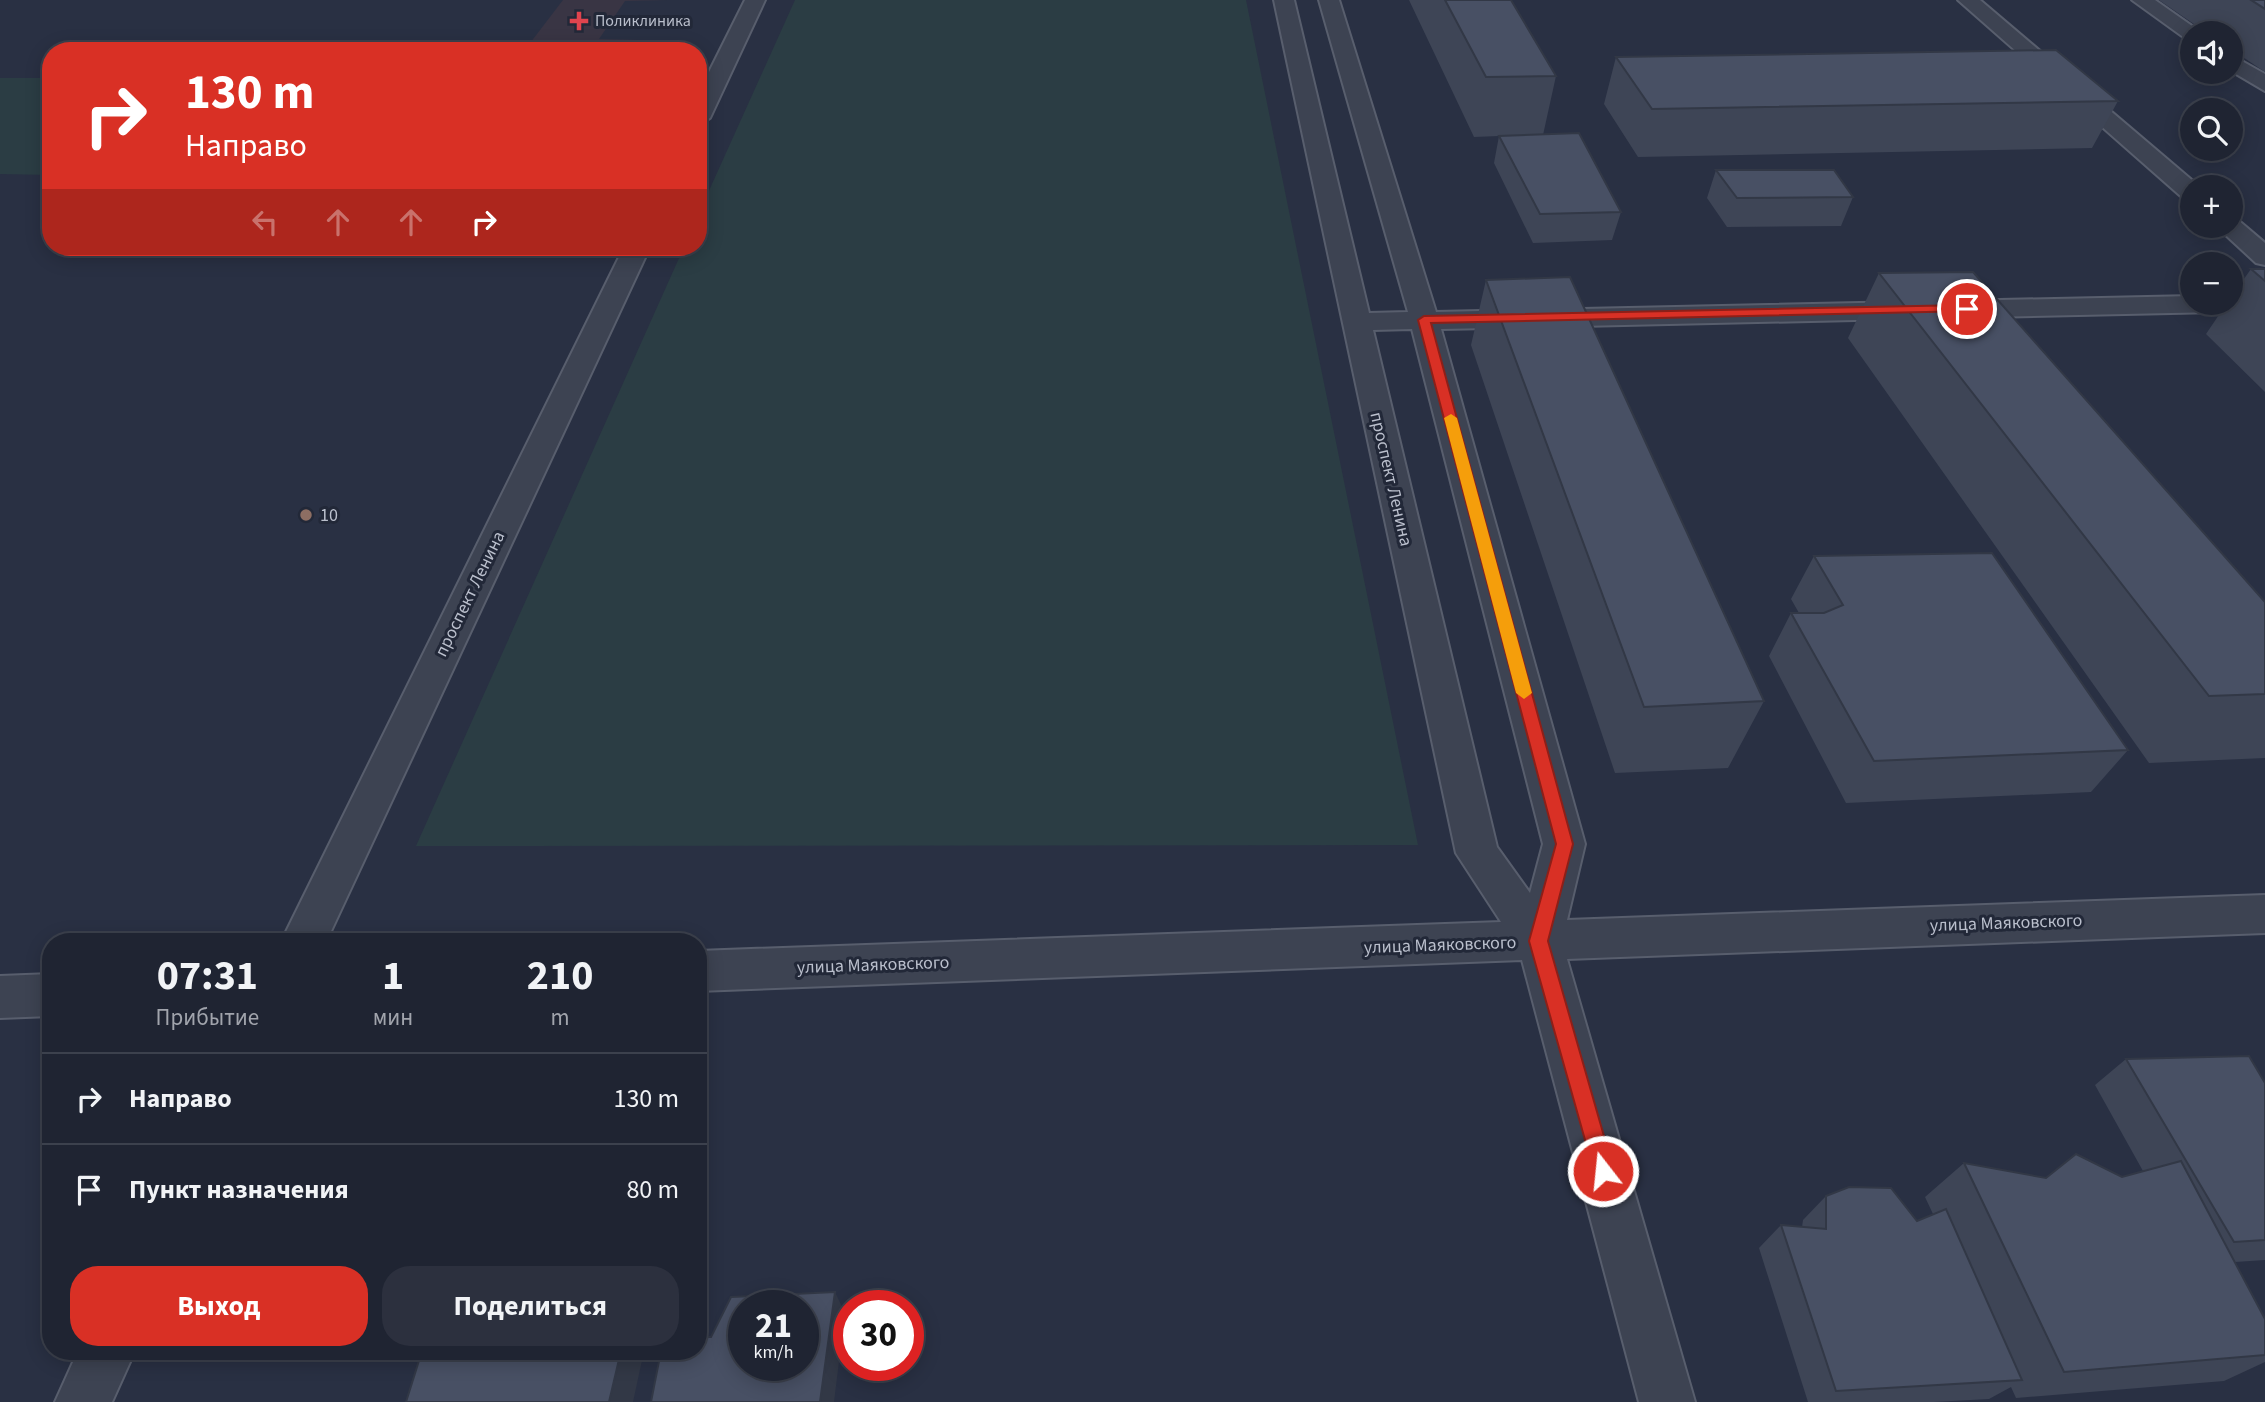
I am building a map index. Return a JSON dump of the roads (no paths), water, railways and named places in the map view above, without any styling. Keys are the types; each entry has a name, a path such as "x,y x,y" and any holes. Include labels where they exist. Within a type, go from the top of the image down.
{"street":[{"path":"707,99 755,0"},
{"name":"проспект Ленина","path":"1284,0 1360,205 1355,323 1476,853 1539,941"},
{"path":"1329,0 1360,205 1424,320 1564,844 1539,941 1667,1402"},
{"path":"1968,0 2180,183"},
{"path":"2142,0 2180,25"},
{"path":"2243,69 2265,84"},
{"path":"2243,238 2265,257"},
{"name":"проспект Ленина","path":"307,933 633,256"},
{"path":"1355,323 2265,303"},
{"name":"улица Маяковского","path":"707,971 2265,914"},
{"path":"0,997 42,995"},
{"path":"83,1402 103,1360"}],"place":[{"name":"Поликлиника","path":"579,21"},
{"name":"10","path":"306,515"}]}
